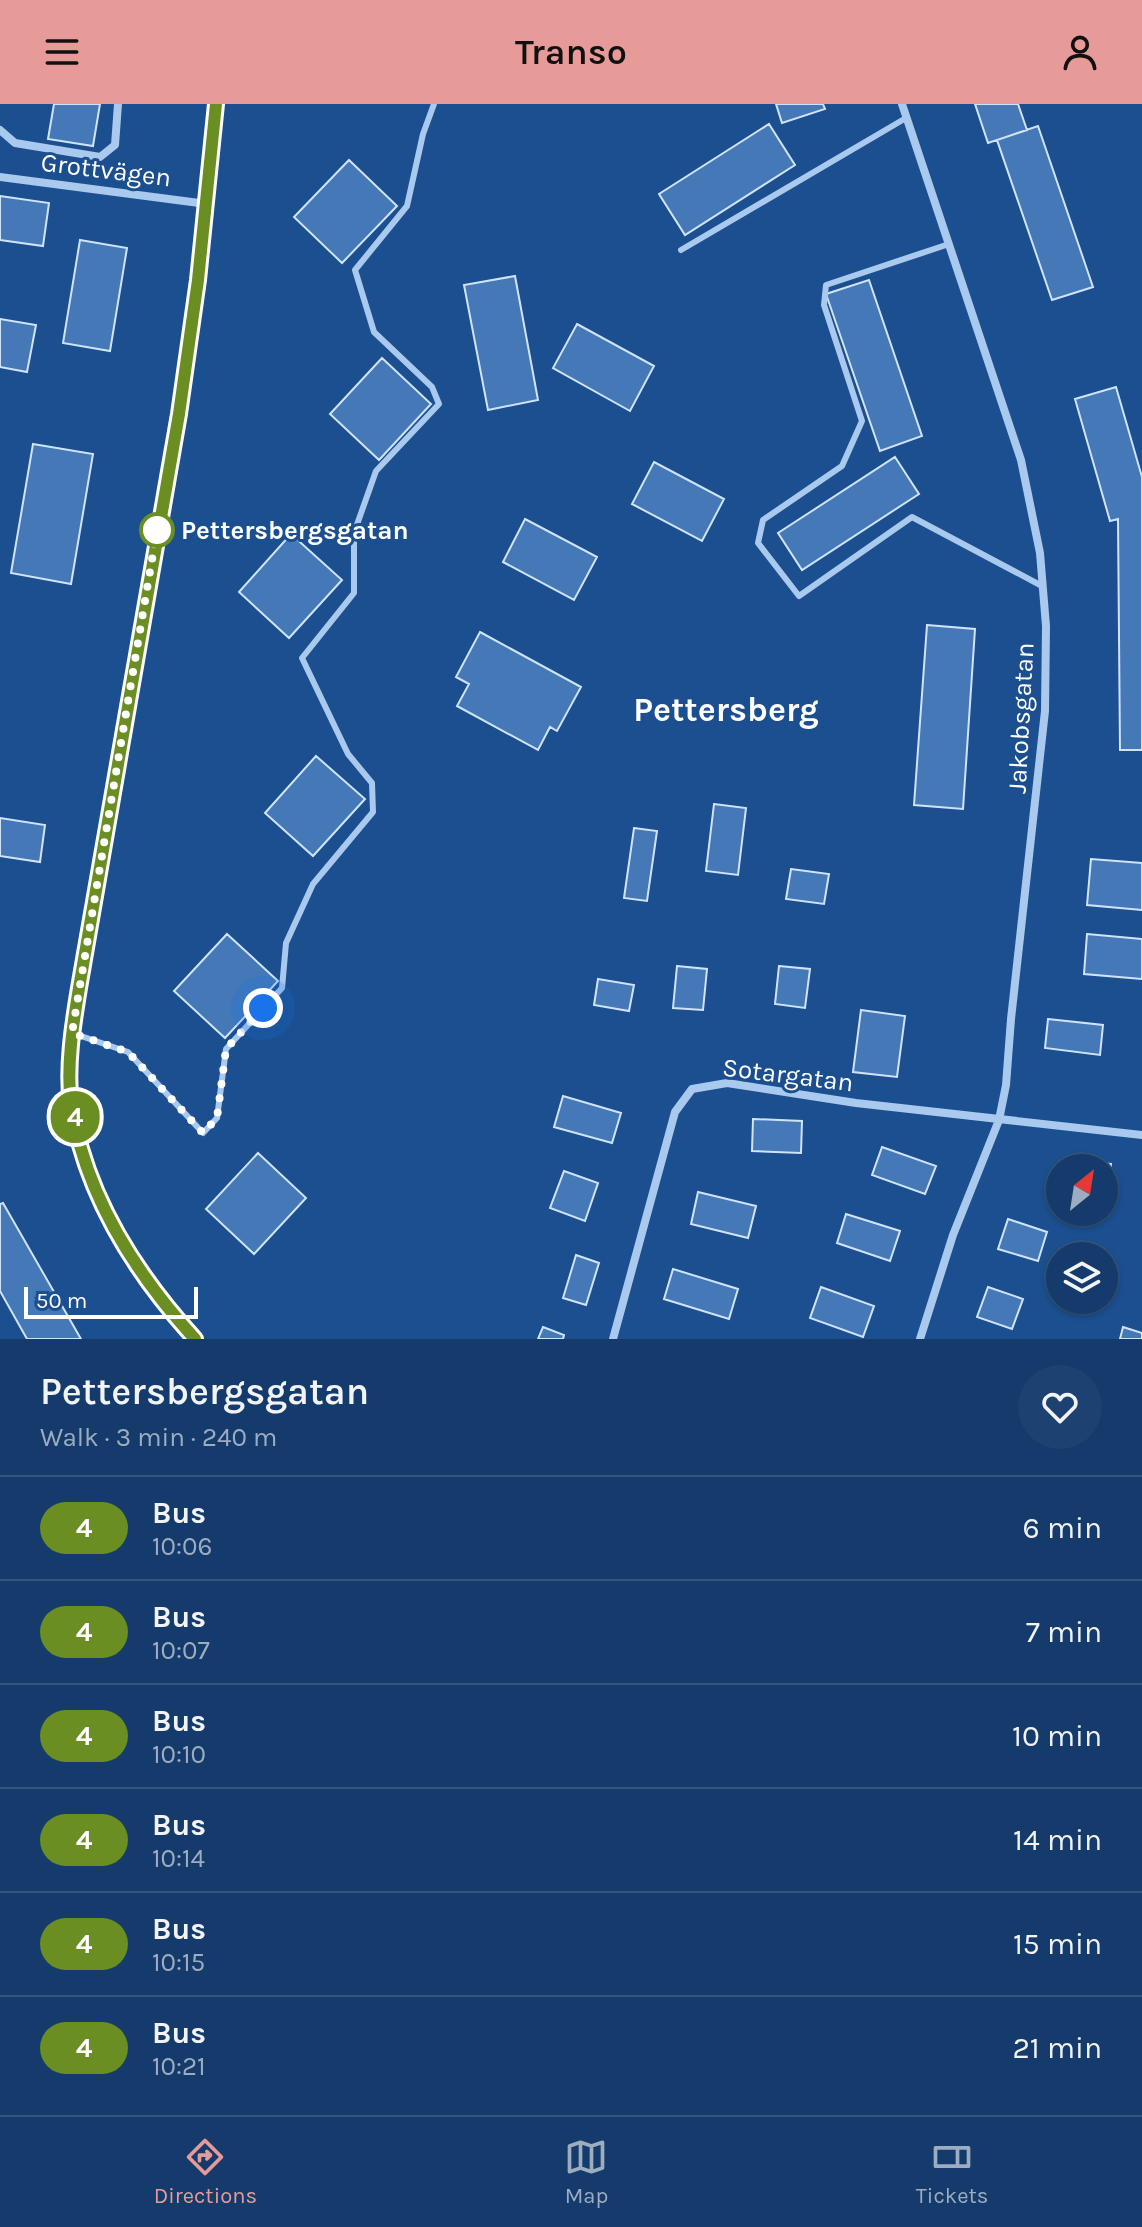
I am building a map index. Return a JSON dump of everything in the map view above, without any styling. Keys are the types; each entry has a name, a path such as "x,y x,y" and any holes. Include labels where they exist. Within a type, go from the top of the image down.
{"street":[{"path":"0,130 15,143 100,157 115,145 118,104"},
{"path":"195,1339 137,1268 107,1218 85,1160 71,1102 72,1033 144,602 179,414 207,204 216,104"},
{"name":"Jakobsgatan","path":"902,104 1021,460 1040,553 1046,626 1045,711 1006,1085 999,1120 953,1235 920,1339"},
{"name":"Grottvägen","path":"0,177 207,204"},
{"name":"Sotargatan","path":"613,1339 675,1112 692,1089 727,1083 999,1120 1142,1135"}],"lane":[{"path":"72,1033 128,1052 203,1133 217,1118 226,1049 282,988 286,943 313,884 373,812 372,783 348,754 302,658 354,593 354,533 376,471 439,404 432,387 374,332 355,270 407,206 423,134 434,104"},
{"path":"681,250 906,118"},
{"path":"949,244 826,285 824,305 862,421 842,466 763,520 758,543 799,596 912,517 1042,586"}],"building":[{"path":"54,104 100,104 93,146 48,139"},
{"path":"776,104 823,104 825,109 782,123"},
{"path":"975,104 1018,104 1027,130 988,143"},
{"path":"769,124 795,165 685,235 659,194"},
{"path":"1038,126 1093,287 1052,300 997,140"},
{"path":"349,160 397,206 342,263 294,217"},
{"path":"0,196 49,203 43,246 0,240"},
{"path":"80,240 127,248 110,351 63,343"},
{"path":"515,276 538,400 488,410 464,285"},
{"path":"869,280 922,436 880,451 826,294"},
{"path":"0,319 36,325 27,372 0,367"},
{"path":"577,324 654,366 630,411 553,368"},
{"path":"382,358 431,404 379,460 330,414"},
{"path":"1116,387 1142,477 1142,750 1120,750 1118,519 1110,521 1075,399"},
{"path":"33,444 93,454 71,584 11,573"},
{"path":"895,457 919,494 802,570 778,533"},
{"path":"654,462 724,499 702,541 632,504"},
{"path":"525,519 597,557 574,600 503,562"},
{"path":"291,534 342,580 289,638 239,592"},
{"path":"927,625 975,629 963,809 914,805"},
{"path":"480,632 581,687 557,731 550,727 538,750 457,706 469,684 456,677"},
{"path":"316,756 365,799 313,856 265,813"},
{"path":"714,804 746,808 738,875 706,871"},
{"path":"0,818 45,825 40,862 0,856"},
{"path":"634,828 657,831 647,901 624,898"},
{"path":"1091,859 1142,863 1142,910 1087,905"},
{"path":"791,869 829,874 824,904 786,899"},
{"path":"227,934 278,981 225,1038 174,991"},
{"path":"1087,934 1142,939 1142,979 1084,974"},
{"path":"677,966 707,969 703,1010 673,1008"},
{"path":"779,966 810,969 805,1008 775,1004"},
{"path":"598,979 634,985 629,1011 594,1005"},
{"path":"861,1010 905,1016 897,1077 853,1072"},
{"path":"1048,1019 1103,1025 1100,1055 1045,1048"},
{"path":"563,1096 621,1113 612,1143 554,1127"},
{"path":"753,1119 802,1121 801,1153 752,1151"},
{"path":"882,1147 936,1166 925,1194 872,1175"},
{"path":"258,1153 306,1198 254,1254 206,1209"},
{"path":"564,1171 598,1183 585,1221 550,1208"},
{"path":"698,1192 756,1206 748,1238 691,1224"},
{"path":"3,1203 81,1339 27,1339 0,1291 0,1204"},
{"path":"846,1214 900,1231 890,1261 837,1243"},
{"path":"1008,1219 1047,1232 1038,1261 998,1249"},
{"path":"576,1255 599,1263 586,1305 563,1298"},
{"path":"673,1269 738,1289 729,1319 664,1299"},
{"path":"821,1287 874,1306 863,1337 810,1318"},
{"path":"988,1287 1023,1299 1012,1329 977,1317"},
{"path":"543,1327 564,1335 563,1339 538,1339"},
{"path":"1123,1327 1142,1333 1142,1339 1120,1339"}],"bus line":[{"name":"4","path":"195,1339 137,1268 107,1218 85,1160 71,1102 72,1033 144,602 179,414 198,280 216,104"}],"place":[{"name":"Pettersbergsgatan","path":"157,530"}],"district":[{"name":"Pettersberg","path":"726,710"}],"route":[{"path":"157,530 72,1033 128,1052 203,1133 217,1118 226,1049 263,1008"}]}
